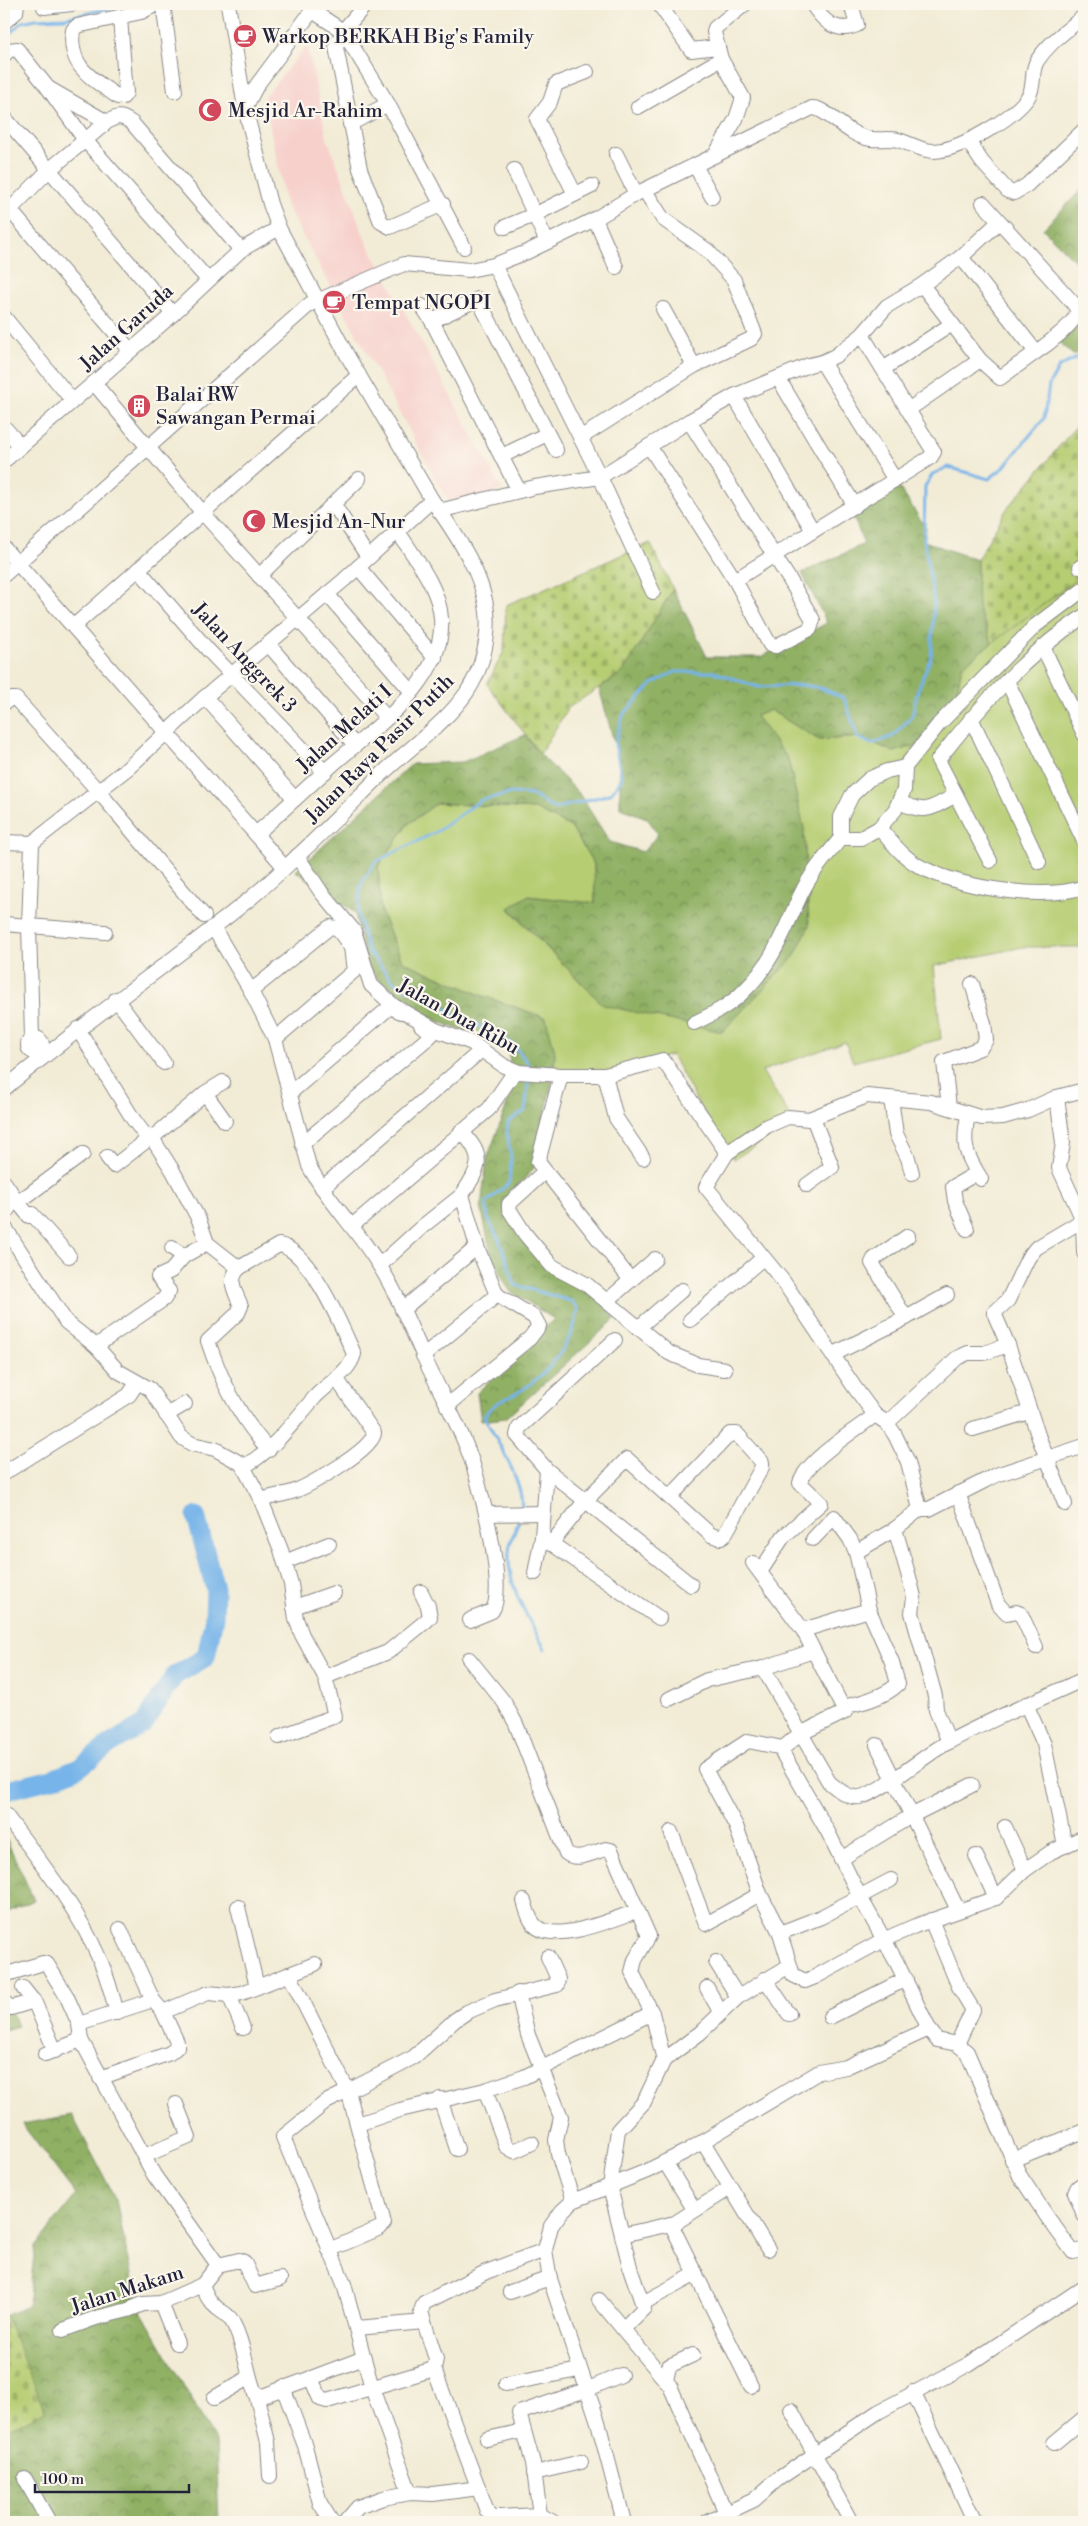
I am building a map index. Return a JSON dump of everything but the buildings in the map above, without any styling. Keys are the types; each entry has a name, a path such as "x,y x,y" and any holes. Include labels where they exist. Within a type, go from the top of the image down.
{"street":[{"path":"4,22 16,12 17,4"},
{"path":"44,4 44,7 72,4"},
{"path":"120,18 126,93 124,97 118,97 84,73 79,67 72,35 73,30 77,26 141,12 156,4"},
{"path":"163,4 175,91"},
{"name":"Jalan Raya Pasir Putih","path":"4,1089 116,999 213,927 298,856 454,708 477,676 488,634 488,617 484,594 448,522 359,375 279,228 270,204 245,108 228,4"},
{"path":"366,4 343,31 336,47 360,168 381,222 385,226 390,226 443,204"},
{"path":"659,4 691,50 719,53"},
{"path":"715,155 736,119 743,98 719,53 715,28 745,4"},
{"path":"812,4 827,22 844,29 857,25 851,4"},
{"path":"245,108 257,85 314,7 343,31 388,104 443,204 464,248"},
{"path":"4,575 317,300 404,264 469,270 494,265 595,219 640,193 696,167 715,155 816,108 822,110 840,126 858,136 872,139 891,138 926,150 936,151 968,141 1019,107 1029,96 1033,85 1032,72 1038,60 1052,43 1084,16"},
{"path":"4,54 10,50 17,49 86,140 208,280"},
{"path":"638,107 719,53"},
{"path":"576,194 537,119 550,102 556,84 587,72"},
{"path":"48,88 107,122"},
{"path":"350,124 388,104"},
{"path":"130,350 6,210 49,170 107,122 116,116 120,116 132,123 241,250"},
{"path":"4,117 172,314"},
{"path":"968,141 982,162 1008,191 1014,192 1027,185 1084,130"},
{"path":"580,438 694,366 751,339 756,334 734,280 708,250 664,219 640,193 616,154"},
{"path":"696,167 712,197"},
{"path":"514,170 547,242"},
{"path":"505,227 534,216 592,186"},
{"path":"922,284 980,360 1000,378 1047,345 1076,318 1078,310 1074,304 983,203"},
{"path":"595,219 616,267"},
{"path":"4,842 32,843 99,792 166,734 205,697 327,594 397,530 436,505 600,477 689,421 734,396 808,365 822,362 835,356 862,335 886,306 961,257 999,222"},
{"name":"Jalan Garuda","path":"4,461 172,314 241,250 279,228"},
{"path":"961,257 1036,352"},
{"path":"494,265 600,477 653,592"},
{"path":"432,321 478,299 556,450"},
{"path":"422,306 432,321 519,491"},
{"path":"663,309 694,366"},
{"path":"4,317 72,400"},
{"path":"883,369 952,324"},
{"path":"735,580 774,554 855,506 931,457 934,452 862,335"},
{"path":"908,410 980,360"},
{"path":"822,362 895,480"},
{"path":"74,626 359,375"},
{"path":"778,378 855,506"},
{"path":"94,383 203,512 387,718"},
{"path":"734,396 813,531"},
{"path":"649,446 735,580 772,646 776,646 810,629 812,620 774,554 689,421"},
{"path":"4,427 21,446"},
{"path":"502,456 547,434"},
{"path":"259,576 360,479"},
{"path":"334,505 363,562 435,658"},
{"name":"Jalan Melati I","path":"256,834 404,703 435,658 441,630 438,601 397,530"},
{"path":"4,548 281,863"},
{"name":"Jalan Anggrek 3","path":"138,568 208,650 325,772"},
{"path":"841,838 861,838 879,828 895,810 899,802 904,790 905,767 938,724 1035,626 1084,589"},
{"path":"327,594 412,692"},
{"path":"990,861 938,760 971,718 1007,681 1043,646 1084,618"},
{"path":"268,644 355,745"},
{"path":"1043,646 1084,734"},
{"path":"1007,681 1084,841"},
{"path":"205,697 295,799"},
{"path":"4,703 10,699 16,699 99,792 204,916"},
{"path":"971,718 1038,862"},
{"path":"694,1024 721,1010 746,990 768,961 783,935 801,893 818,865 841,838 841,817 852,795 869,779 887,771 905,767"},
{"path":"899,802 919,811 929,810 956,795"},
{"path":"879,828 902,855 926,870 971,884 1010,892 1052,891 1084,886"},
{"path":"32,843 29,926 32,1038"},
{"name":"Jalan Dua Ribu","path":"298,856 321,892 354,931 369,980 382,995 394,1006 436,1030 472,1043 504,1066 521,1073"},
{"path":"4,924 105,932"},
{"path":"251,990 330,926 337,928 351,947 354,971 276,1039"},
{"path":"213,927 251,990 276,1039 309,1166 322,1188 353,1225 380,1265 468,1450 489,1514 495,1564 496,1604 492,1611 470,1620"},
{"path":"949,1107 944,1062 980,1048 986,1040 984,1023 972,984"},
{"path":"116,999 164,1063"},
{"path":"290,1093 392,1006 430,1030 432,1034 302,1144"},
{"path":"78,1030 133,1119 150,1137 173,1171 200,1220 207,1243 239,1268"},
{"path":"322,1188 477,1054"},
{"path":"353,1225 489,1109 521,1073 561,1075 605,1074 663,1060 727,1153"},
{"path":"605,1074 616,1118 643,1158"},
{"path":"561,1075 538,1160 544,1172 630,1280"},
{"path":"107,1156 114,1166 205,1093 223,1082"},
{"path":"920,1508 908,1462 887,1424 875,1415 832,1355 802,1307 707,1189 727,1153 767,1126 788,1117 803,1120 813,1118 867,1096 912,1099 949,1107 968,1115 982,1118 1003,1117 1028,1110 1057,1097 1084,1090"},
{"path":"205,1093 225,1121"},
{"path":"1057,1097 1063,1142 1059,1168 1082,1220 1084,1253"},
{"path":"891,1099 896,1134 908,1158 912,1173"},
{"path":"967,1229 955,1201 953,1187 979,1177 964,1149 968,1115"},
{"path":"807,1185 832,1167 813,1118"},
{"path":"380,1265 423,1226 462,1195 478,1166 474,1145 461,1131"},
{"path":"4,1215 11,1205 28,1195 83,1154"},
{"path":"544,1172 510,1201 509,1209 525,1234 552,1266 586,1284 669,1353 698,1365 725,1370"},
{"path":"4,1182 29,1216 32,1214 69,1256"},
{"path":"447,1406 538,1329 538,1321 534,1316 497,1295 477,1247 462,1195"},
{"path":"1065,1504 1029,1412 1008,1345 995,1318 996,1310 1008,1300 1028,1258 1036,1248 1082,1220"},
{"path":"4,1226 66,1322 96,1346 118,1371 137,1383 150,1388 166,1415 185,1441 215,1449 236,1460 243,1467 261,1500 285,1562 302,1635 325,1678 335,1716 279,1737"},
{"path":"906,1318 872,1263 874,1259 908,1236"},
{"path":"96,1346 164,1299 169,1291 158,1277 171,1271 178,1252 207,1243"},
{"path":"243,1467 261,1458 269,1450 317,1395 352,1362 354,1354 324,1293 306,1265 294,1252 286,1246 280,1245 239,1268 232,1278 232,1284 241,1306 238,1313 208,1341 227,1389 250,1426 269,1450"},
{"path":"402,1310 477,1247"},
{"path":"607,1301 656,1258"},
{"path":"690,1320 763,1258"},
{"path":"638,1328 682,1290"},
{"path":"423,1356 497,1295"},
{"path":"832,1355 947,1295"},
{"path":"615,1340 517,1431 517,1435 547,1470 692,1585"},
{"path":"887,1424 957,1358 968,1353 984,1353 1008,1345"},
{"path":"261,1500 298,1489 324,1475 369,1445 374,1432 336,1378"},
{"path":"4,1473 129,1395 137,1383"},
{"path":"166,1415 185,1404"},
{"path":"973,1429 1029,1412"},
{"path":"783,1748 800,1734 844,1714 843,1707 803,1630 756,1567 783,1537 821,1503 800,1483 803,1475 811,1465 875,1415"},
{"path":"535,1574 546,1540 627,1459 711,1535 721,1538 724,1536 762,1467 762,1462 737,1434 730,1434 670,1497"},
{"path":"856,1552 895,1529 920,1508 929,1508 996,1476 1084,1446"},
{"path":"547,1470 539,1513 546,1540 659,1618"},
{"path":"958,1493 998,1604 1005,1613 1021,1614 1036,1647"},
{"path":"489,1514 539,1513"},
{"path":"813,1539 834,1517 850,1539 856,1552 870,1610 892,1662 898,1684 862,1703 843,1707"},
{"path":"895,1529 914,1598 912,1614 935,1696 936,1710 949,1742"},
{"path":"285,1562 330,1544"},
{"path":"325,1678 388,1652 430,1617 430,1612 422,1592"},
{"path":"294,1607 334,1593"},
{"path":"803,1630 870,1610"},
{"path":"669,1699 707,1680 763,1668 813,1651"},
{"path":"469,1659 504,1702 516,1724 566,1853 571,1857 577,1857 609,1849 649,1936 632,1967 632,1972 652,2013 664,2060"},
{"path":"763,1668 829,1782 845,1794 860,1796 893,1778 949,1742 1026,1704 1084,1679"},
{"path":"1026,1704 1044,1744 1065,1846"},
{"path":"783,1748 748,1741 705,1769 736,1826 760,1894 780,1933 789,1966 793,1974 805,1981 826,1972 883,1940 931,1920 996,1898 1025,1870 1084,1837"},
{"path":"877,1745 958,1910"},
{"path":"783,1748 783,1754 828,1832 860,1897 906,1979 929,2029 937,2040 957,2044 963,2048 970,2059 1012,2160 1032,2195 1073,2252 1084,2250"},
{"path":"841,1859 911,1816 972,1785"},
{"path":"4,1813 40,1862 88,1934 100,1960 117,2013"},
{"path":"1005,1827 1025,1870"},
{"path":"671,1832 706,1924 760,1894"},
{"path":"976,1856 996,1898"},
{"path":"780,1933 821,1917 891,1880"},
{"path":"524,1901 531,1921 535,1925 546,1931 555,1932 588,1926 637,1911"},
{"path":"238,1907 257,1987"},
{"path":"931,1920 959,1987 973,2010 957,2044"},
{"path":"100,2078 170,2053 177,2047 177,2042 163,2012 153,2000 120,1929"},
{"path":"410,2493 372,2388 358,2328 344,2284 283,2137 309,2113 414,2057 455,2020 467,2012 483,2004 518,1993 557,1985 558,1980 548,1957"},
{"path":"716,1962 738,1997"},
{"path":"4,1975 43,1963 47,1964 67,1997 80,2024 81,2040 100,2078 144,2156 165,2192 218,2265"},
{"path":"163,2012 208,1992 229,1995 257,1987 315,1964"},
{"path":"624,2328 642,2311 643,2303 631,2271 610,2186 618,2130 644,2102 664,2060 700,2033 738,1997 789,1966"},
{"path":"288,1974 348,2091 384,2223 380,2228 329,2250"},
{"path":"766,1979 789,2014"},
{"path":"830,2017 906,1979"},
{"path":"23,1988 34,2001 50,2052 81,2040"},
{"path":"707,1988 721,2012"},
{"path":"518,1993 528,2035 560,2117 556,2140 558,2154 573,2201"},
{"path":"229,1995 244,2028"},
{"path":"80,2024 153,2000"},
{"path":"4,2002 11,2008 34,2001"},
{"path":"358,2124 440,2099 485,2090 542,2069 652,2013"},
{"path":"624,2522 598,2422 579,2370 550,2278 545,2250 551,2226 562,2211 573,2201 665,2162 703,2142 819,2072 846,2067 929,2029"},
{"path":"485,2090 506,2146 514,2151 532,2143"},
{"path":"440,2099 457,2149"},
{"path":"144,2156 189,2137 176,2104"},
{"path":"1012,2160 1084,2132"},
{"path":"703,2142 768,2249"},
{"path":"665,2162 694,2209"},
{"path":"1084,2183 1075,2192 1084,2215"},
{"path":"622,2236 671,2224 730,2188"},
{"path":"671,2224 751,2386"},
{"path":"545,2250 486,2272 424,2303 421,2311 436,2359 434,2369 487,2511 493,2516 540,2515 553,2522"},
{"path":"270,2476 267,2434 257,2398 248,2378 241,2341 227,2313 212,2304 202,2285 218,2265 241,2261 256,2286 280,2280"},
{"path":"643,2303 696,2274"},
{"path":"510,2292 550,2278"},
{"name":"Jalan Makam","path":"63,2330 143,2304 161,2304 202,2285"},
{"path":"599,2300 624,2328 655,2371 666,2381 675,2396 718,2519 754,2500 778,2479 816,2453 913,2392 974,2361 1084,2287"},
{"path":"161,2304 177,2343"},
{"path":"358,2328 424,2322"},
{"path":"666,2381 669,2366 693,2355"},
{"path":"257,2398 364,2358"},
{"path":"311,2378 320,2399 324,2401 434,2369"},
{"path":"506,2384 579,2370"},
{"path":"540,2515 534,2473 518,2414 586,2390 620,2375"},
{"path":"214,2398 248,2378"},
{"path":"283,2388 308,2456 318,2496 332,2522"},
{"path":"913,2392 975,2522"},
{"path":"791,2410 816,2453 851,2522"},
{"path":"1054,2443 1084,2418"},
{"path":"487,2438 523,2431"},
{"path":"534,2473 581,2462"},
{"path":"25,2479 49,2522"},
{"path":"346,2522 353,2511 366,2504 410,2493 433,2494 479,2488"}],"shaded area":[{"path":"307,45 327,138 366,241 502,490 449,503 286,205 264,97"}],"green space":[{"path":"1084,187 1084,270 1043,229"},
{"path":"1084,320 1084,350 1073,355 1058,341"},
{"path":"1078,424 1084,434 1084,574 992,643 978,607 977,560 1006,510"},
{"path":"899,487 926,528 924,541 977,560 978,607 992,643 962,666 953,712 931,741 894,752 860,737 819,740 770,710 756,716 788,759 804,829 809,926 794,957 722,1032 603,1005 509,908 527,896 595,903 594,864 571,827 535,809 437,803 408,824 378,867 381,912 402,961 483,996 546,1018 555,1052 554,1073 534,1168 503,1203 533,1254 586,1279 615,1319 506,1418 481,1421 477,1393 554,1319 510,1291 492,1260 481,1206 487,1159 515,1083 507,1048 404,1008 366,965 355,913 296,871 412,764 463,762 525,735 540,754 578,792 610,842 643,852 658,834 647,818 620,808 620,763 599,688 623,672 673,589 707,657 761,657 827,623 802,573 864,544 853,516"},
{"path":"650,543 673,589 623,672 568,708 540,754 487,684 504,651 506,605"},
{"path":"1084,574 1084,947 1023,947 934,966 941,1039 853,1062 845,1042 762,1071 794,1122 734,1159 698,1103 672,1055 604,1073 554,1073 546,1018 483,996 402,961 381,912 378,867 408,824 437,803 535,809 571,827 594,864 595,904 527,896 509,909 603,1005 804,829 788,759 755,716 770,710 819,740 860,737 894,752 953,712 962,665"},
{"path":"4,1834 34,1900 4,1914"},
{"path":"4,2003 18,2026 4,2030"},
{"path":"72,2115 116,2200 137,2304 216,2442 219,2522 4,2522 4,2316 28,2306 35,2247 76,2195 22,2124"},
{"path":"4,2316 45,2411 4,2431"}],"waterway":[{"path":"4,39 22,22 36,19 65,18 131,4"},
{"path":"529,1070 529,1065 514,1045 496,1033 468,1021 394,982 368,951 358,915 361,884 375,862 436,832 481,800 512,793 532,795 554,809 610,794 622,779 615,743 623,715 652,684 675,672 714,672 758,687 802,685 821,688 844,698 858,738 872,744 893,736 912,716 918,689 931,657 934,602 924,540 925,486 933,474 948,467 989,479 1004,467 1044,418 1049,385 1059,367 1084,354"},
{"path":"521,1511 522,1501 515,1476 484,1416 496,1404 530,1385 549,1367 558,1356 571,1333 576,1321 578,1308 571,1301 515,1285 501,1244 488,1218 486,1203 509,1183 511,1158 507,1133 508,1122 525,1111 529,1076"},
{"path":"4,1793 11,1789 52,1779 79,1768 110,1744 144,1724 174,1676 206,1657 214,1617 215,1589 196,1516"},
{"path":"520,1517 509,1551 511,1577 520,1602 545,1649"}],"place":[{"name":"Warkop BERKAH Big's Family","path":"245,36"},
{"name":"Mesjid Ar-Rahim","path":"210,110"},
{"name":"Tempat NGOPI","path":"334,302"},
{"name":"Balai RW Sawangan Permai","path":"139,406"},
{"name":"Mesjid An-Nur","path":"254,521"}]}
